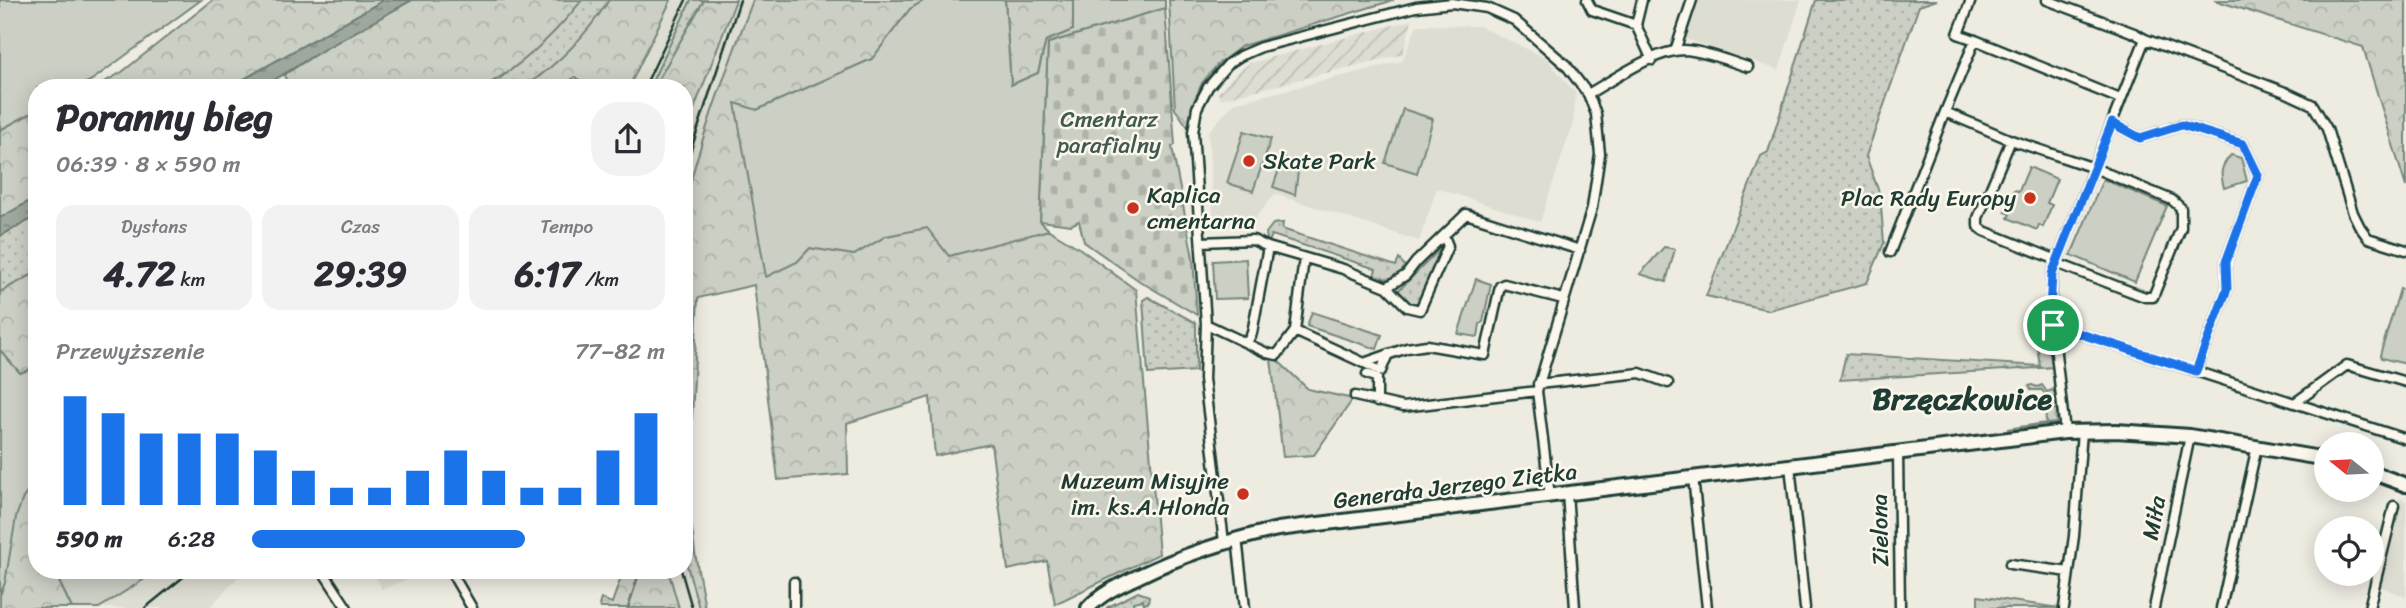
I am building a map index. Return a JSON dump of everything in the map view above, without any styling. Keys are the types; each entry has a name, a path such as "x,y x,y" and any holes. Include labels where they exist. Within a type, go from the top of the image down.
{"main road":[{"name":"Generała Jerzego Ziętka","path":"1088,608 1115,587 1162,565 1237,538 1284,529 1898,451 2065,432 2116,430 2190,436 2314,456"},
{"path":"2384,477 2406,485"}],"street":[{"path":"1587,0 1592,10 1636,25"},
{"path":"1642,0 1636,25 1652,60"},
{"path":"1675,51 1692,0"},
{"path":"1971,0 1958,34 2120,99"},
{"path":"2046,0 2313,105 2327,129 2353,213 2360,227 2368,238 2406,250"},
{"path":"1224,541 1203,380 1206,324 1195,120 1202,97 1228,64 1253,50 1416,3 1452,3 1488,9 1514,20 1566,65 1588,94 1596,114 1600,154 1592,208 1537,388 1550,496"},
{"path":"2065,432 2050,310 2052,274 2145,39"},
{"path":"1890,251 1975,40"},
{"path":"1588,94 1652,60 1675,51 1703,53 1748,67"},
{"path":"1945,112 2011,140 2094,168 2172,200 2181,208 2182,228 2153,297 2145,297 1984,231 1978,226 1978,218 2011,140"},
{"path":"2112,123 2140,138 2182,125 2243,144 2258,175 2226,262 2227,289 2196,371"},
{"path":"1387,287 1406,275 1466,214 1580,250"},
{"path":"1201,242 1253,240 1343,269 1387,287 1407,307 1420,310 1448,246 1444,236"},
{"path":"1247,343 1252,333 1268,247"},
{"path":"1206,324 1267,353 1277,355 1295,331 1304,258"},
{"path":"1364,363 1407,348 1426,345 1485,355 1500,286 1504,284 1563,299"},
{"path":"2053,325 2406,439"},
{"path":"1295,331 1381,371 1388,354"},
{"path":"2296,402 2347,365 2406,382"},
{"path":"1355,396 1403,407 1640,373 1668,383"},
{"path":"1367,374 1377,378 1377,402"},
{"path":"2064,608 2082,431"},
{"name":"Miła","path":"2154,608 2190,436"},
{"path":"2221,608 2257,446"},
{"name":"Zielona","path":"1898,451 1900,608"},
{"path":"1790,465 1805,608"},
{"path":"1693,477 1707,608"},
{"path":"1567,493 1575,608"},
{"path":"2369,608 2394,506"},
{"path":"1237,538 1245,608"},
{"path":"2010,564 2069,572"},
{"path":"328,579 347,608"},
{"path":"455,579 472,608"},
{"path":"793,608 794,582"}],"shaded area":[{"path":"671,0 691,0 653,79 633,79"},
{"path":"736,0 753,0 693,167 693,112"},
{"path":"1696,0 1801,0 1779,70 1683,38"},
{"path":"1412,20 1403,54 1220,99 1218,93 1234,75 1250,63"},
{"path":"1417,25 1479,26 1546,58 1576,94 1573,123 1540,222 1437,188 1419,241 1275,194 1251,224 1214,227 1208,132 1234,103 1402,61"},
{"path":"2400,498 2406,501 2406,597 2379,586 2384,586 2384,559"},
{"path":"145,579 236,579 209,608 99,608"},
{"path":"377,579 409,579 382,589"},
{"path":"670,579 690,579 699,608 679,608"}],"green space":[{"path":"0,0 201,0 93,79 28,79 28,115 0,130"},
{"path":"213,0 384,0 244,79 110,79"},
{"path":"412,0 582,0 537,48 496,79 286,79 284,75"},
{"path":"582,0 609,0 585,35 567,55 536,79 497,79 537,48"},
{"path":"609,0 671,0 633,79 536,79 571,48"},
{"path":"691,0 704,0 659,79 653,79"},
{"path":"704,0 736,0 693,112 693,79 659,79"},
{"path":"753,0 925,0 910,9 872,59 757,110 736,104 797,262 810,248 854,255 886,236 927,227 949,255 1049,230 1079,248 1136,290 1159,554 1055,604 1047,561 1008,570 991,444 935,456 930,397 847,423 848,474 778,480 754,285 698,298 693,398 693,172"},
{"path":"925,0 1005,0 1011,85 1038,73 1046,41 1073,30 1073,0 1165,0 1165,8 1048,43 1040,221 1049,230 949,256 927,228 886,236 854,255 810,248 797,262 766,277 735,103 757,110 872,59 910,9"},
{"path":"1005,0 1073,0 1073,30 1046,41 1038,73 1011,85"},
{"path":"1169,0 1394,0 1242,46 1218,64 1202,83 1192,106 1188,127 1175,109"},
{"path":"1816,0 1937,0 1919,6 1866,156 1880,195 1884,243 1867,283 1769,310 1706,296 1761,156 1768,152"},
{"path":"2214,0 2406,0 2406,187 2363,47"},
{"name":"Cmentarz parafialny","path":"1165,8 1175,145 1172,147 1193,258 1197,315 1141,282 1084,242 1079,221 1071,225 1040,221 1048,43"},
{"path":"1403,109 1433,119 1417,173 1385,163"},
{"path":"28,115 28,202 0,218 0,130"},
{"name":"Skate Park","path":"1244,131 1271,139 1253,191 1227,183"},
{"path":"2231,155 2241,158 2247,181 2224,188 2222,170"},
{"path":"1283,158 1299,164 1295,195 1273,187"},
{"name":"Plac Rady Europy","path":"2029,167 2057,179 2047,203 2052,205 2043,227 2039,225 2037,230 2008,218 2010,214 2005,212 2014,190 2019,191"},
{"path":"2103,179 2167,206 2135,282 2071,255"},
{"path":"28,221 28,277 0,292 0,236"},
{"path":"1283,223 1282,229 1396,266 1399,259 1405,266 1400,275 1388,279 1374,276 1376,269 1272,235 1269,242 1266,233 1273,224"},
{"path":"1442,247 1444,250 1420,302 1412,305 1396,293"},
{"path":"1664,247 1675,249 1666,282 1640,274"},
{"path":"1246,259 1248,298 1215,299 1213,261"},
{"path":"28,277 28,371 20,374 0,350 0,292"},
{"path":"1476,279 1491,284 1478,337 1458,334"},
{"path":"2400,289 2406,291 2406,364 2381,358 2380,355"},
{"path":"1148,297 1196,323 1196,371 1148,374 1143,300"},
{"path":"1312,312 1382,335 1377,349 1307,326"},
{"path":"2050,338 2056,367 1840,380 1846,354 2040,366 2036,339"},
{"path":"0,350 20,373 28,370 28,492 16,517 5,583 0,595"},
{"path":"1275,358 1308,389 1353,399 1314,455 1283,457 1271,359"},
{"path":"2042,385 2047,392 2052,390 2055,393 2056,402 2051,399 2049,404 2054,410 2057,408 2056,423 2007,429 2046,423 2047,397 2042,390 2031,390 2029,386"},
{"path":"28,486 28,579 58,579 72,608 0,608 0,552 9,517"},
{"path":"695,553 705,608 699,608 691,579 693,579"},
{"path":"58,579 145,579 99,608 72,608"},
{"path":"620,579 671,579 679,608 601,608 599,605 601,599 612,603"},
{"path":"1138,592 1149,596 1148,603 1144,604 1143,600 1133,602 1134,608 1106,608"},
{"path":"1978,596 2059,608 1978,608"}],"water":[{"path":"384,0 412,0 276,79 244,79"},
{"path":"28,202 28,221 0,236 0,218"}],"waterway":[{"path":"628,608 637,579"}],"railway":[{"path":"648,79 686,0"},
{"path":"693,144 740,0"},
{"path":"145,608 181,579"},
{"path":"684,579 692,608"}],"place":[{"name":"Skate Park","path":"1249,161"},
{"name":"Plac Rady Europy","path":"2030,198"},
{"name":"Kaplica cmentarna","path":"1133,208"},
{"name":"Muzeum Misyjne im. ks.A.Hlonda","path":"1243,494"}],"district":[{"name":"Brzęczkowice","path":"1962,399"}],"route":[{"path":"2112,123 2140,138 2182,125 2243,144 2258,175 2226,262 2227,289 2196,371 2053,325 2050,310 2052,274 2112,123"}]}
